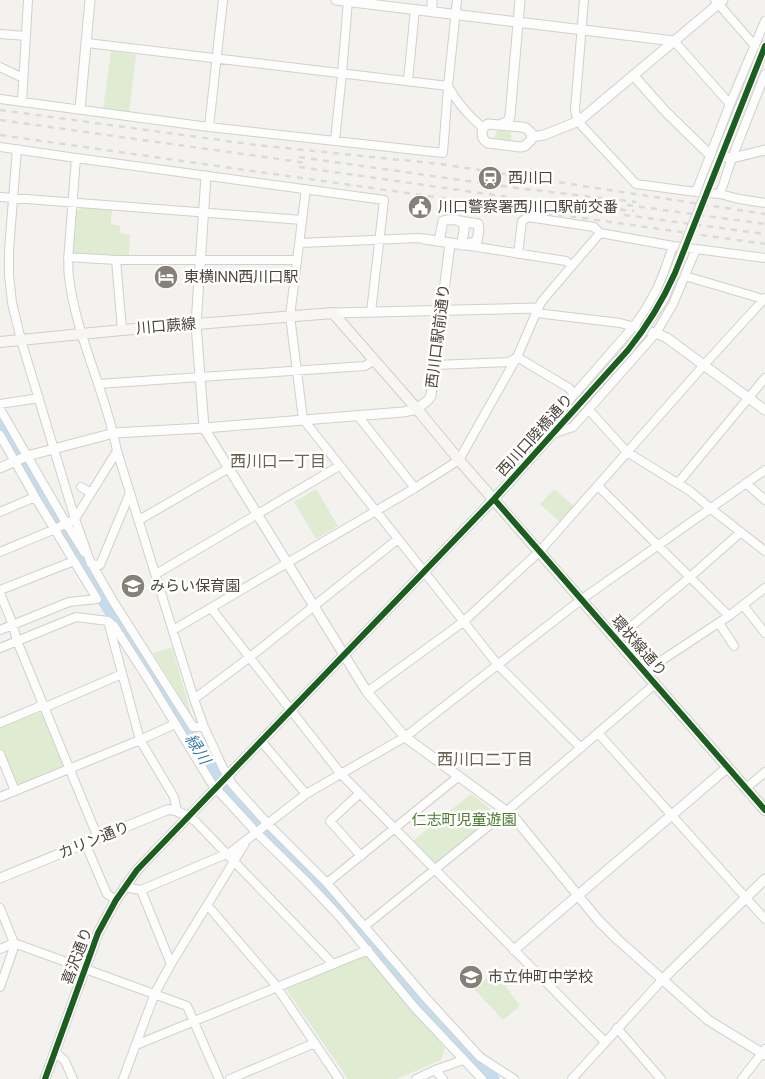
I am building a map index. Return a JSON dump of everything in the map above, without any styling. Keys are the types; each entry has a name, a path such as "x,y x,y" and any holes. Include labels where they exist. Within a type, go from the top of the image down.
{"main road":[{"name":"川口蕨線","path":"0,342 333,313"},
{"name":"環状線通り","path":"333,313 765,810"}],"street":[{"path":"22,102 28,0"},
{"path":"80,109 90,0"},
{"path":"209,127 223,0"},
{"path":"336,0 674,41 730,104"},
{"path":"432,0 432,12"},
{"path":"0,99 209,127 443,153 457,0"},
{"path":"500,125 508,122 511,112 520,0"},
{"path":"584,0 576,110 582,126 636,184 720,194 765,203"},
{"path":"335,140 348,1"},
{"path":"532,137 544,135 579,120 719,1 755,46"},
{"path":"408,81 416,10"},
{"path":"696,192 765,21"},
{"path":"0,34 26,36"},
{"path":"87,43 448,86"},
{"name":"西川口陸橋通り","path":"216,788 494,499 641,334 664,298 765,46"},
{"path":"0,67 23,78"},
{"path":"720,194 765,74"},
{"path":"633,75 665,111 710,155 732,158 765,150"},
{"path":"448,86 455,100 483,128"},
{"path":"511,112 513,123 518,127"},
{"path":"488,124 526,128 530,131 532,137 528,144 520,147 488,143 483,139 483,128 488,124"},
{"path":"0,147 384,200 371,312"},
{"path":"17,149 9,250 12,303 21,340 75,519 91,564"},
{"path":"76,158 68,257 68,275 72,299 194,699 204,727 227,777 267,823 328,883 448,1023 480,1057 514,1079"},
{"path":"206,176 196,324 204,428 367,692 405,737 513,816 604,927 662,980 708,1020 764,1052 742,1079"},
{"path":"306,189 290,316 303,419 498,665 581,748"},
{"path":"0,197 302,220"},
{"path":"518,254 522,221 528,217 594,227 600,233 673,246 765,258"},
{"path":"439,241 443,221 447,219 478,224 477,241 463,245"},
{"path":"460,221 464,227 463,245"},
{"path":"173,630 288,564 459,460 516,357 542,301 600,233"},
{"path":"300,243 424,238 566,261 572,266"},
{"name":"西川口駅前通り","path":"417,409 430,396 450,243"},
{"path":"552,434 558,414 634,326 645,310 657,289 673,246"},
{"path":"552,434 573,427 656,333 673,304 696,249"},
{"path":"0,250 9,250"},
{"path":"68,257 116,260 297,260"},
{"path":"116,260 122,330"},
{"path":"367,692 463,622 540,551 704,365 765,299 685,276"},
{"path":"333,313 442,310 537,311 620,322 667,338 765,410"},
{"path":"516,357 563,384 574,394"},
{"path":"435,365 509,362 516,357"},
{"path":"98,384 365,366 374,360"},
{"path":"678,483 765,378"},
{"path":"0,404 39,398"},
{"path":"0,409 113,601 187,717 193,726 204,727"},
{"path":"0,468 27,456 114,432 204,428 403,412 417,409"},
{"path":"589,410 627,452 690,490 765,551"},
{"path":"358,416 415,488"},
{"path":"0,435 35,498 97,599 69,602 0,630"},
{"path":"0,552 55,530 75,519 117,451"},
{"path":"156,574 339,466"},
{"path":"139,520 229,468"},
{"path":"124,887 141,890 231,852 306,794 405,737 582,599 765,470"},
{"path":"746,484 765,500"},
{"path":"598,486 729,616"},
{"path":"81,487 91,493"},
{"path":"91,564 100,565 130,493"},
{"path":"0,512 35,498"},
{"path":"616,639 741,532"},
{"path":"194,699 250,657 398,539"},
{"path":"74,561 0,591 17,641 98,838"},
{"path":"644,672 719,623 765,588"},
{"path":"743,605 765,632"},
{"path":"212,608 290,711 341,774 605,1042"},
{"path":"0,648 76,617 108,621 114,626 212,784 256,832 339,916 415,1008 482,1079"},
{"path":"108,621 140,740 174,797 177,811 196,821 333,964"},
{"path":"719,623 734,646"},
{"path":"0,723 43,705 48,706 122,674"},
{"path":"365,926 507,811 655,684"},
{"path":"0,797 175,724"},
{"path":"598,733 765,919"},
{"path":"261,741 306,794"},
{"path":"0,754 15,791"},
{"path":"514,950 728,767"},
{"path":"746,788 765,772"},
{"path":"328,883 458,776"},
{"name":"喜沢通り","path":"45,1079 98,933 116,900 144,863 216,788"},
{"path":"360,793 330,820 361,856"},
{"name":"カリン通り","path":"0,878 167,810 177,811"},
{"path":"124,1079 155,993 248,839"},
{"path":"85,843 107,894 116,900"},
{"path":"572,1079 662,980 765,879"},
{"path":"141,890 171,964"},
{"path":"208,906 277,987 339,1079"},
{"path":"0,908 14,943 0,987"},
{"path":"0,949 14,943 188,1006 219,1079"},
{"path":"136,1045 368,950"},
{"path":"618,1028 657,1078"},
{"path":"230,1079 315,1043"},
{"path":"55,1052 65,1061 73,1079"},
{"path":"416,1079 463,1060"},
{"path":"435,1070 444,1079"}],"green space":[{"path":"111,51 136,55 129,112 103,109"},
{"path":"498,130 510,131 511,139 509,142 496,141 495,136"},
{"path":"81,208 112,210 111,224 120,226 120,233 130,235 129,255 77,255 72,251 76,212"},
{"path":"316,489 338,526 316,539 294,502"},
{"path":"554,489 574,506 560,522 540,504"},
{"path":"172,647 192,717 153,653"},
{"path":"40,712 65,766 17,787 0,750 0,728"},
{"name":"仁志町児童遊園","path":"471,794 493,811 492,817 437,862 432,862 413,841"},
{"path":"366,956 445,1048 441,1060 397,1079 348,1079 286,989"},
{"path":"494,972 520,1006 503,1020 474,989"}],"waterway":[{"name":"緑川","path":"0,422 23,466 78,556 202,757 227,793 329,896 457,1044 492,1079"}],"railway":[{"path":"0,110 256,145 440,164 765,214"},
{"path":"0,120 307,163"},
{"path":"0,135 765,244"},
{"path":"299,157 517,188 636,202"},
{"path":"299,167 515,198 634,211"},
{"path":"627,205 765,224"},
{"path":"624,215 765,234"}],"cycle path":[{"path":"45,1079 98,933 116,900 137,870 494,499 642,332 660,304 675,273 765,46"},
{"path":"494,499 765,810"}],"place":[{"name":"西川口","path":"490,178"},
{"name":"川口警察署西川口駅前交番","path":"420,207"},
{"name":"東横INN西川口駅","path":"166,277"},
{"name":"みらい保育園","path":"133,586"},
{"name":"市立仲町中学校","path":"471,977"}],"district":[{"name":"西川口一丁目","path":"278,461"},
{"name":"西川口二丁目","path":"485,759"}]}
